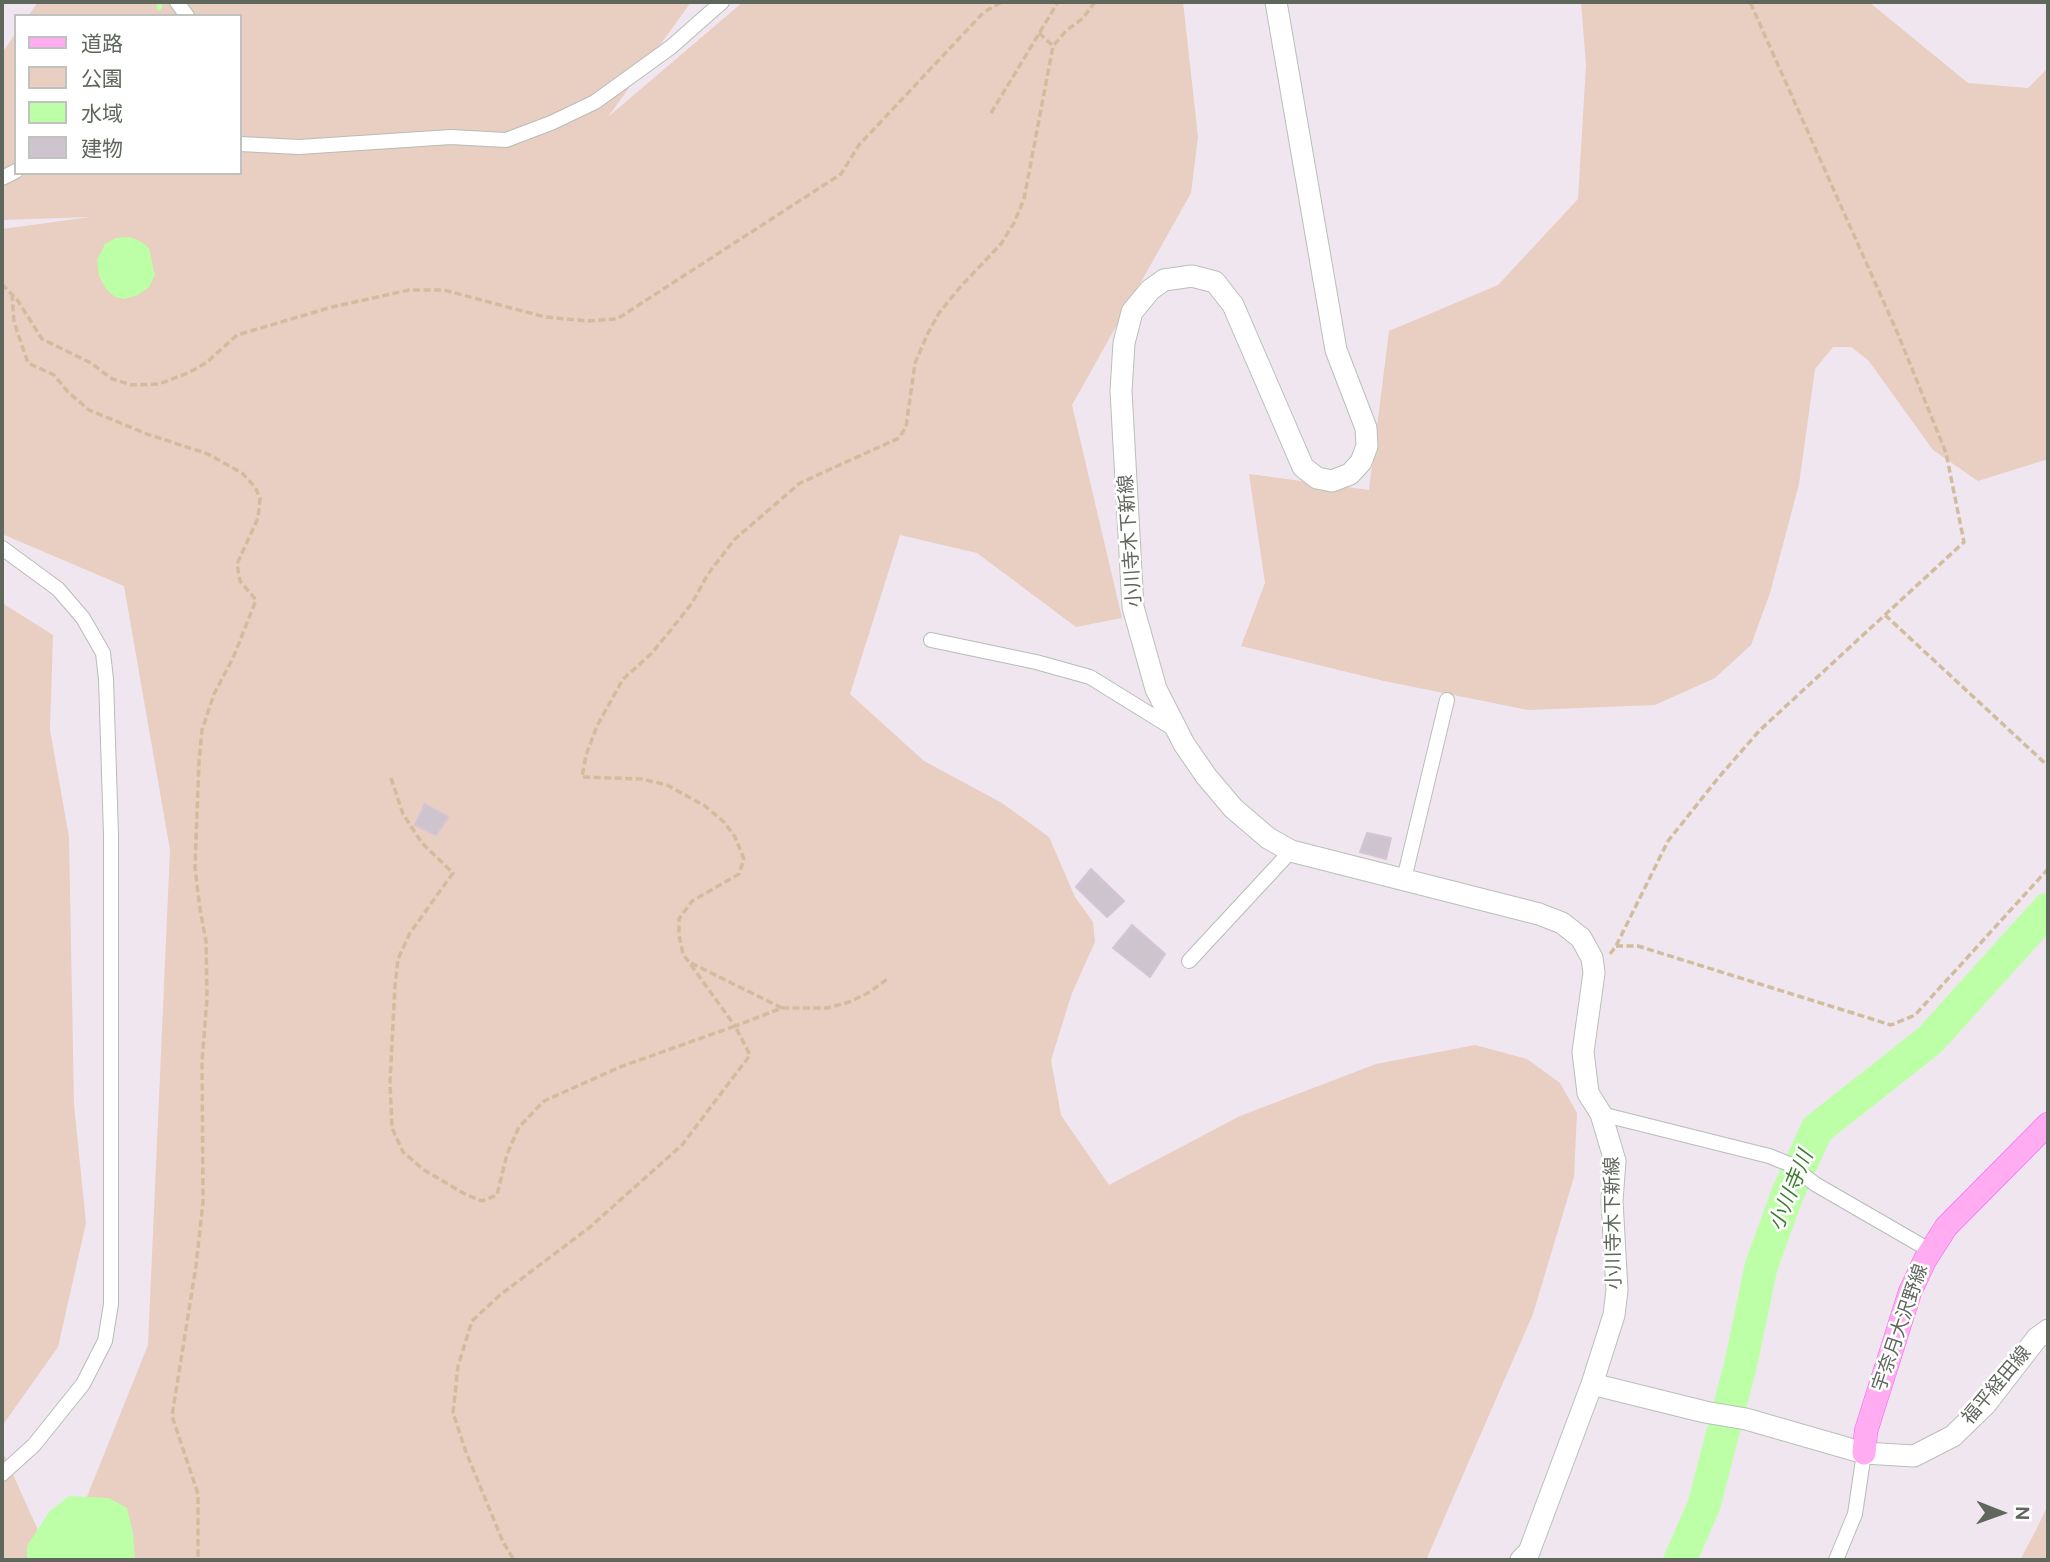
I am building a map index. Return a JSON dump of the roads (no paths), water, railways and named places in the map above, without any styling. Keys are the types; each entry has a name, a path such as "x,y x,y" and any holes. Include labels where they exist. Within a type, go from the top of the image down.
{"main road":[{"name":"小川寺木下新線","path":"1276,2 1336,350 1366,428 1367,446 1361,462 1350,474 1332,481 1317,478 1303,467 1233,305 1215,282 1192,276 1164,280 1150,290 1132,312 1124,343 1121,391 1133,607 1156,689 1178,732 1206,776 1233,808 1268,838 1291,851 1562,923 1581,938 1592,958 1594,973 1583,1052 1588,1093 1601,1114 1615,1161 1612,1201 1617,1290 1614,1315 1592,1384 1528,1552 1521,1560"},
{"name":"宇奈月大沢野線","path":"1864,1453 1866,1431 1910,1292 1931,1251 1946,1227 2048,1124"},
{"name":"福平経田線","path":"1864,1453 1914,1456 1953,1436 1985,1405 2037,1338 2048,1330"},
{"path":"1592,1384 1705,1412 1746,1419 1864,1453"}],"street":[{"path":"242,144 299,147 451,137 506,140 595,102 671,47 722,2"},
{"path":"2,548 58,589 83,618 103,653 107,692 111,918 111,1304 105,1341 83,1384 34,1445 2,1474"},
{"path":"931,640 1036,662 1090,677 1178,732"},
{"path":"1404,879 1447,700"},
{"path":"1189,961 1291,851"},
{"path":"1601,1114 1769,1156 1789,1164 1815,1184 1931,1251"},
{"path":"1836,1560 1854,1514 1864,1453"}],"water":[{"path":"129,237 149,248 155,275 149,287 138,295 124,299 115,297 106,289 99,276 97,260 105,244 116,238"},
{"path":"69,1496 109,1498 127,1508 133,1533 135,1560 27,1560 27,1546 49,1512"}],"waterway":[{"path":"159,8 160,2"},
{"name":"小川寺川","path":"1680,1560 1704,1505 1741,1363 1761,1267 1787,1195 1817,1129 1930,1040 2048,909"}]}
